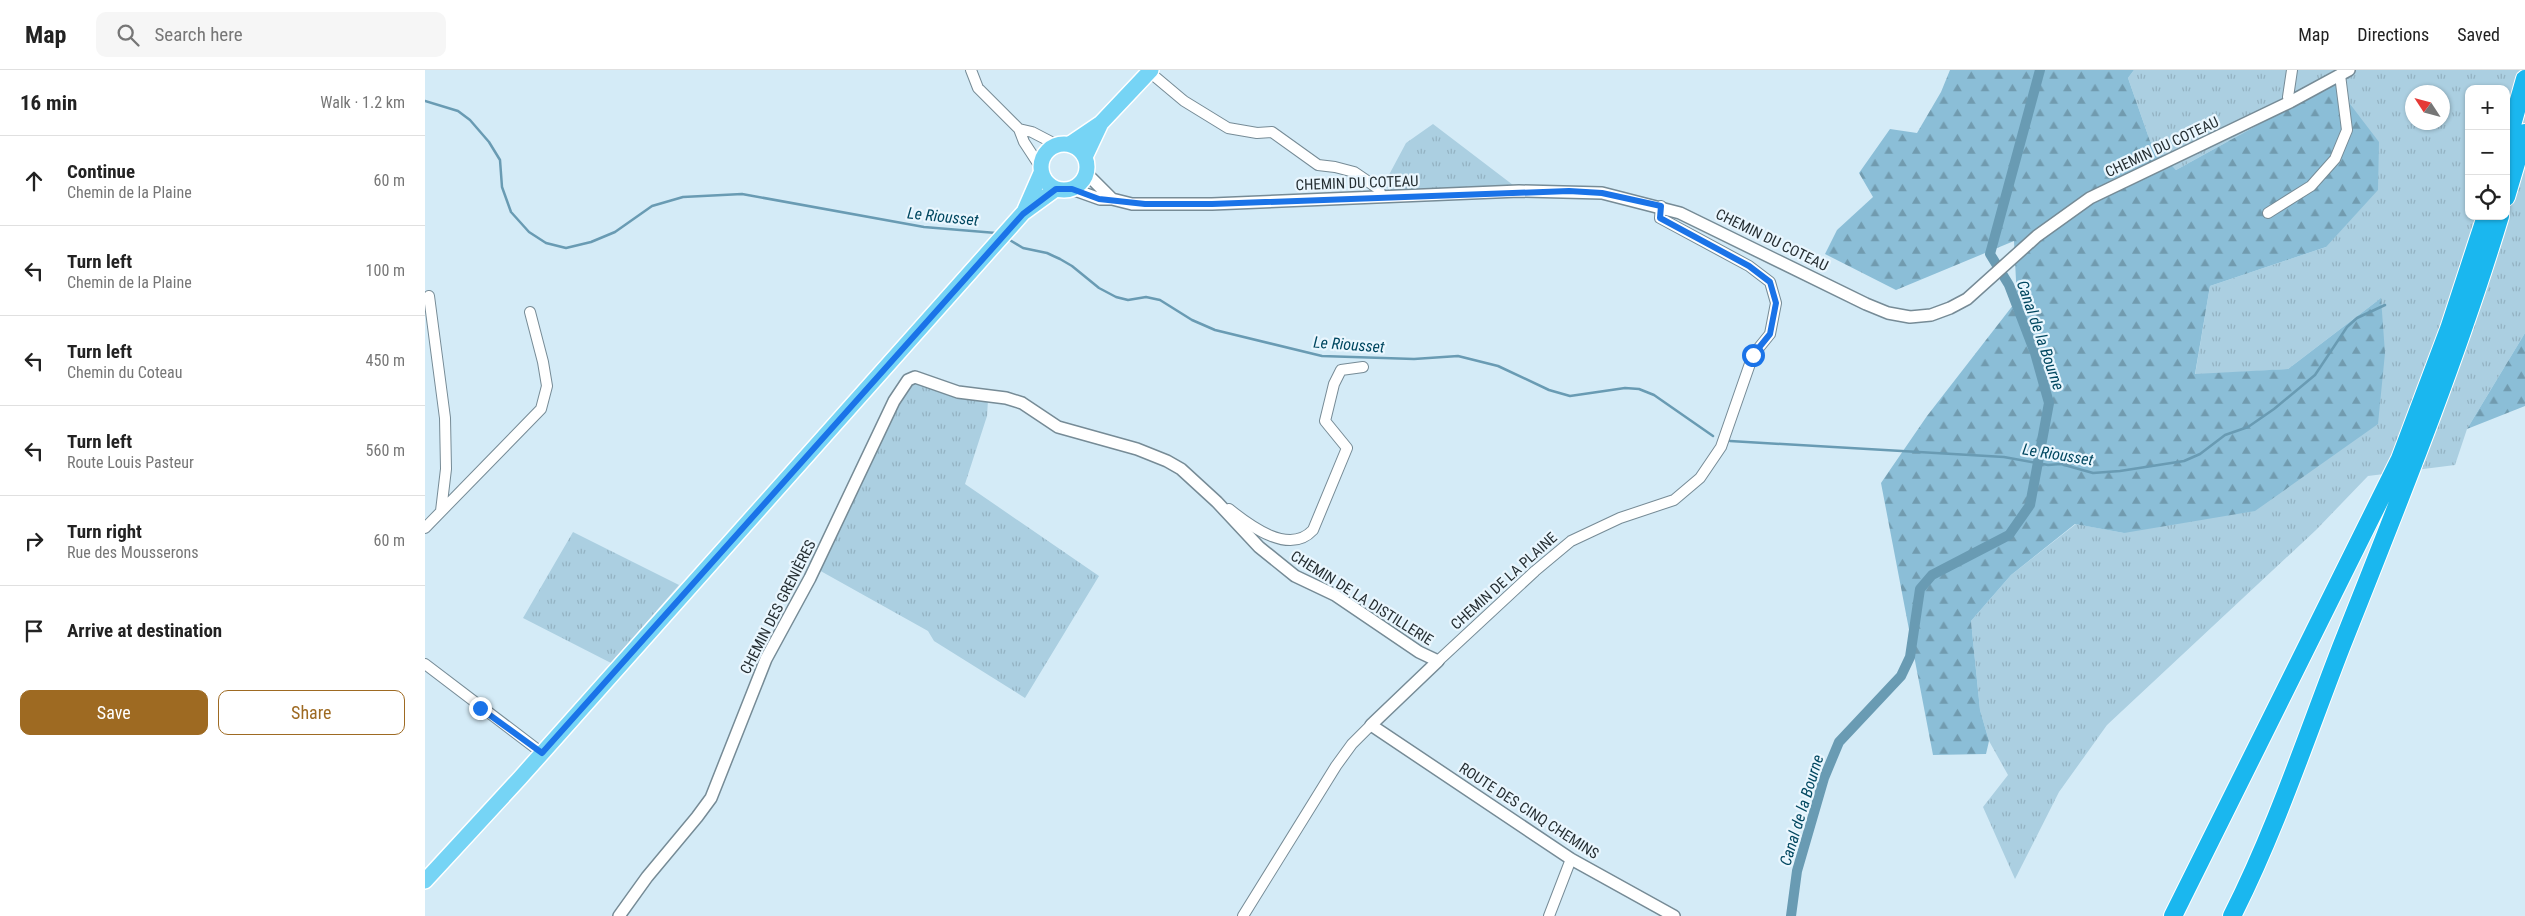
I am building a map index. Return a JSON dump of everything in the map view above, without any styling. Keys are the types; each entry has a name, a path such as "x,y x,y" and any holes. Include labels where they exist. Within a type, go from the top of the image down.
{"highway":[{"path":"2510,132 2525,79"},
{"path":"2510,184 2525,133"},
{"path":"2173,916 2400,460 2449,329 2485,220"},
{"path":"2232,916 2271,825 2419,448 2455,354 2499,220"}],"main road":[{"path":"1023,214 1041,170 1045,154 1064,145 1101,122 1149,71"},
{"path":"1085,157 1101,122"},
{"path":"1041,170 1047,183 1056,189 1072,189 1081,183 1087,174 1085,157 1079,149 1064,145"},
{"path":"425,881 542,753 1023,214 1056,189"}],"street":[{"path":"971,70 978,88 1019,129 1024,142 1041,170"},
{"path":"2290,102 2288,97 2292,70"},
{"path":"1149,71 1184,101 1228,128 1257,133 1272,132 1317,165 1345,169 1368,180 1379,189 1381,197"},
{"path":"2268,213 2311,186 2335,159 2347,130 2344,72"},
{"name":"CHEMIN DU COTEAU","path":"1072,189 1099,199 1112,199 1132,204 1212,204 1569,191 1602,193 1661,206 1697,220 1866,304 1888,313 1911,317 1931,315 1967,298 2037,236 2090,198 2290,102 2344,72"},
{"path":"1019,129 1032,132 1064,145"},
{"path":"1087,174 1112,199"},
{"name":"CHEMIN DE LA PLAINE","path":"1243,916 1336,766 1352,744 1371,724 1535,571 1571,541 1619,518 1674,500 1700,478 1721,448 1753,355 1770,334 1776,303 1770,282 1749,266 1660,218 1661,206"},
{"path":"429,296 445,418 445,469 441,511"},
{"path":"425,528 541,409 547,386 530,312"},
{"path":"1208,494 1238,516 1275,538 1289,540 1309,534 1313,530 1347,448 1325,421 1334,384 1341,370 1363,367"},
{"name":"CHEMIN DE LA DISTILLERIE","path":"908,380 915,377 958,392 1006,398 1023,403 1058,427 1137,449 1167,461 1181,469 1259,547 1295,576 1335,595 1419,652 1438,661"},
{"name":"CHEMIN DES GRENIÈRES","path":"619,916 647,877 711,798 765,659 810,578 894,402 908,380"},
{"path":"425,664 542,753"},
{"name":"ROUTE DES CINQ CHEMINS","path":"1371,724 1571,859 1674,916"},
{"path":"1549,916 1571,859"}],"green space":[{"path":"1950,70 2134,70 2128,78 2150,141 2176,170 2334,83 2379,142 2378,190 2326,247 2210,286 2195,374 2288,369 2381,298 2385,353 2378,424 2255,511 2124,533 2075,524 2011,575 1971,621 1980,710 1989,741 1986,754 1933,755 1881,483 1927,416 2017,300 2014,241 1896,290 1825,254 1837,230 1873,197 1859,173 1890,129 1917,133 1941,92"},
{"path":"2134,70 2525,70 2525,333 2467,429 2455,465 2368,476 2316,530 2107,725 2059,792 2015,879 1983,807 2008,775 1989,741 1980,710 1971,621 2011,575 2076,524 2124,533 2381,298 2288,369 2195,375 2210,286 2326,247 2334,83 2176,170 2150,141 2128,78"},
{"path":"1433,124 1513,185 1391,190 1383,186 1406,143"},
{"path":"2525,333 2525,406 2467,429"},
{"path":"912,381 988,400 987,416 965,484 1099,576 1025,698 934,641 928,631 817,569 904,391"},
{"path":"573,532 679,585 611,663 523,618"}],"waterway":[{"name":"Canal de la Bourne","path":"1791,916 1797,871 1824,778 1839,742 1901,676 1910,657 1920,589 1932,575 2009,535 2030,505 2049,403 2035,353 2009,285 1990,254 2040,70"},
{"name":"Le Riousset","path":"425,101 458,111 470,120 489,142 500,160 502,187 511,212 529,232 546,243 566,248 591,242 615,232 652,206 683,197 742,194 924,227 996,233"},
{"name":"Le Riousset","path":"1008,239 1023,248 1047,253 1060,259 1072,266 1099,288 1116,297 1128,300 1146,297 1160,300 1192,320 1215,330 1322,356 1414,359 1458,356 1498,366 1549,390 1570,396 1625,388 1639,389 1654,395 1713,436"},
{"name":"Le Riousset","path":"1730,441 2004,457 2048,465 2061,464 2093,473 2120,471 2184,461 2200,454 2225,435 2248,427 2274,409 2315,375 2347,327 2357,318 2385,305"}],"route":[{"path":"480,708 542,753 1023,214 1056,189 1067,191 1072,189 1099,199 1112,199 1132,204 1212,204 1543,190 1602,193 1634,199 1661,206 1660,218 1692,233 1749,266 1770,282 1776,303 1770,334 1753,355"}]}
